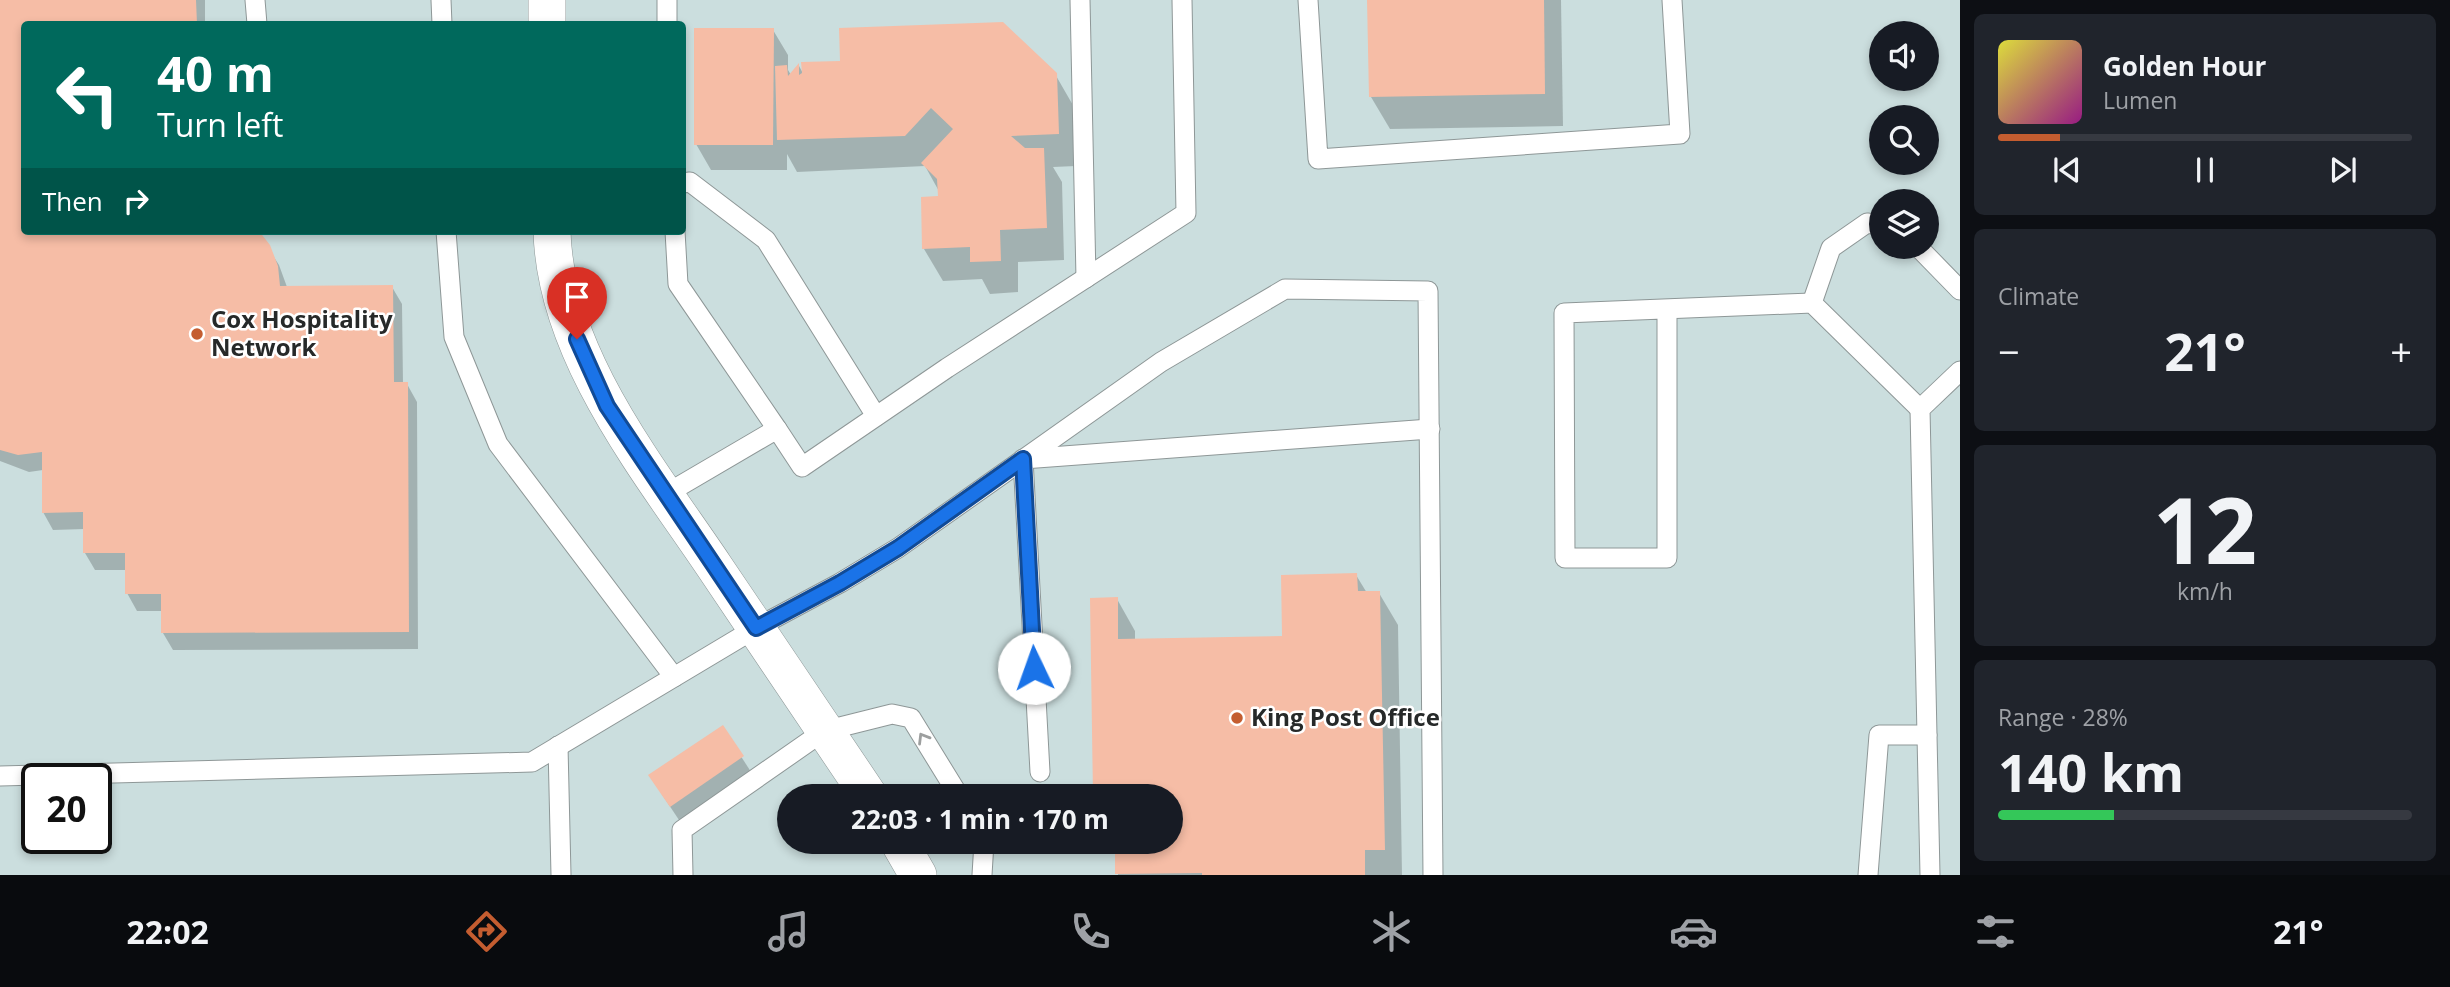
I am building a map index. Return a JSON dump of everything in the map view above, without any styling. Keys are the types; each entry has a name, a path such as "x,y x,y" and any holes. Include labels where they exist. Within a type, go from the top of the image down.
{"street":[{"path":"547,0 547,21"},
{"path":"552,235 552,253 567,317 607,406 861,784"},
{"path":"907,854 918,875"}],"lane":[{"path":"255,0 257,21"},
{"path":"442,0 442,21"},
{"path":"667,0 667,21"},
{"path":"1080,0 1086,278"},
{"path":"675,235 678,284 802,467 1186,213 1182,0"},
{"path":"1308,0 1318,159 1680,134 1672,0"},
{"path":"686,183 690,183 766,240 876,416"},
{"path":"1812,303 1831,248 1869,223"},
{"path":"446,235 454,337 498,444 674,677"},
{"path":"1930,259 1960,290"},
{"path":"0,776 533,762 756,628 898,548 1161,362 1285,289 1428,291 1433,875"},
{"path":"1667,309 1667,558 1565,558 1564,313 1812,303 1920,409 1930,875"},
{"path":"1920,409 1960,371"},
{"path":"666,494 776,429"},
{"path":"1023,459 1430,429"},
{"path":"1023,459 1040,772"},
{"path":"683,875 681,830 824,731 892,714 911,718 952,784"},
{"path":"1868,875 1880,735 1927,735"},
{"path":"558,746 561,875"},
{"path":"982,875 983,854"}],"shaded area":[{"path":"0,0 1960,0 1960,875 0,875"}],"building":[{"name":"Cox Hospitality Network","path":"0,0 196,0 197,21 21,21 21,235 262,235 270,245 278,266 280,286 393,285 394,382 408,382 409,632 161,633 161,594 125,594 125,553 83,553 83,512 42,513 42,452 18,455 0,450"},
{"path":"1367,0 1544,0 1545,94 1369,97"},
{"path":"1003,22 1057,73 1059,134 1011,136 1025,148 1044,148 1047,228 1000,230 1001,261 970,262 970,247 922,249 921,197 938,196 937,179 921,163 953,129 931,108 905,136 777,140 775,66 787,65 788,76 799,63 799,75 802,73 801,62 840,61 839,28"},
{"path":"694,28 774,28 773,145 694,145"},
{"name":"King Post Office","path":"1357,573 1358,591 1380,591 1385,850 1365,850 1365,875 1115,874 1115,854 1183,854 1183,784 1093,784 1090,598 1118,597 1118,639 1282,636 1281,575"},
{"path":"723,725 744,756 670,807 648,775"}],"place":[{"name":"Cox Hospitality Network","path":"197,334"},
{"name":"King Post Office","path":"1237,718"}],"route":[{"path":"577,339 607,406 756,628 898,548 1023,459 1034,668"}]}
